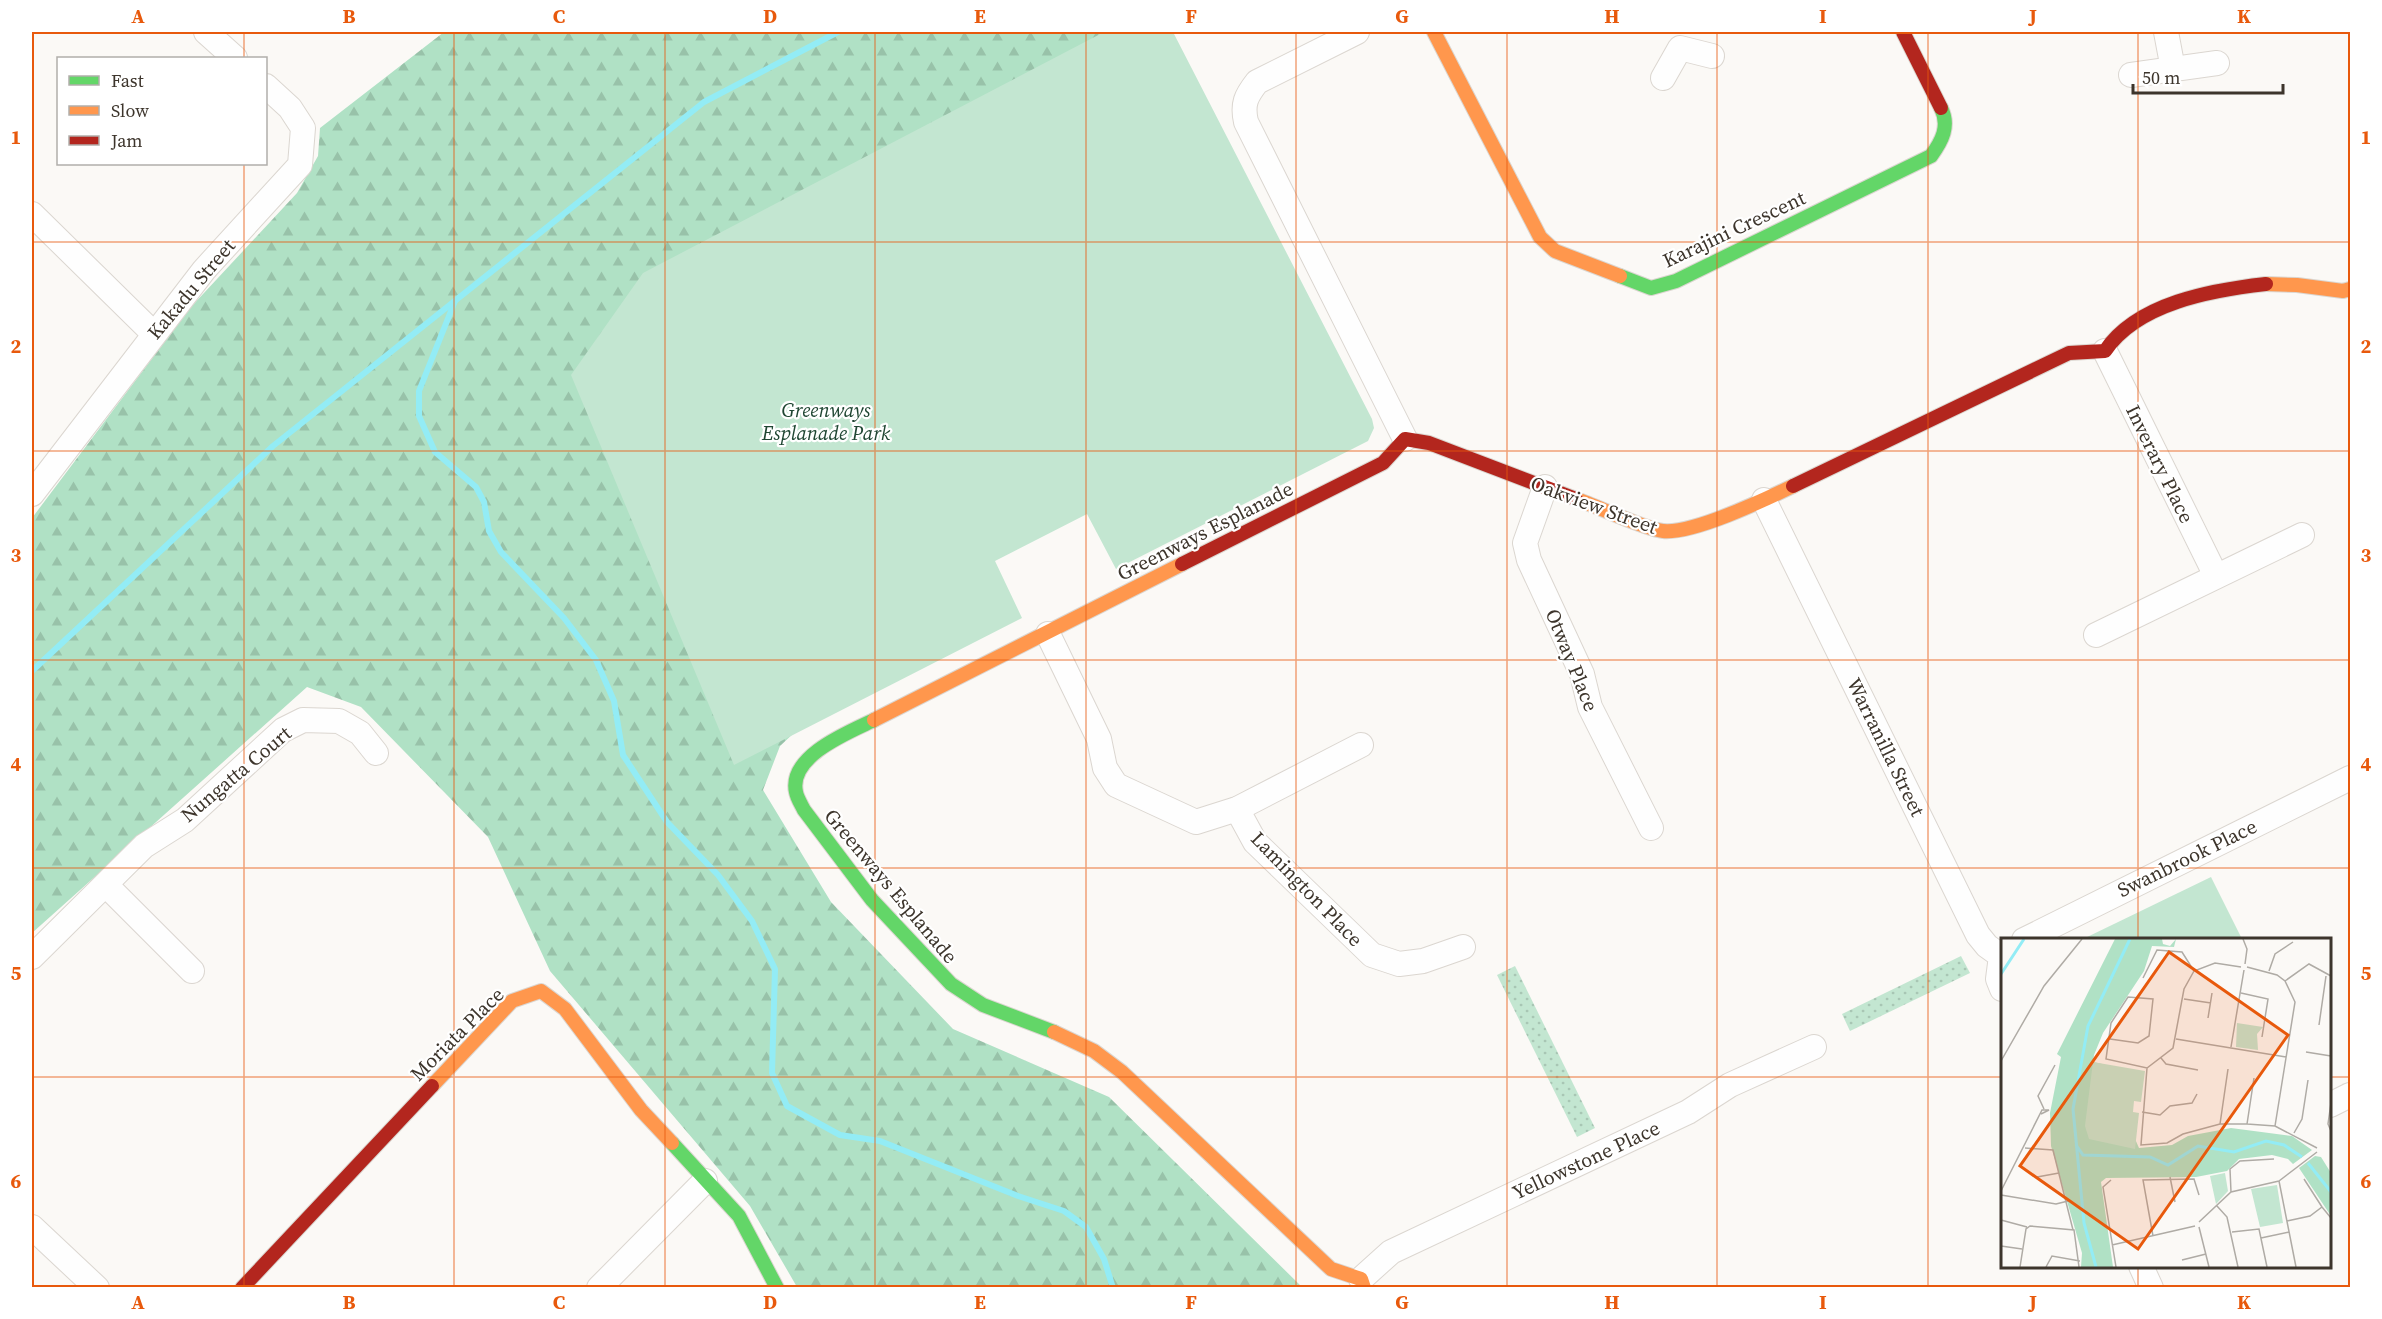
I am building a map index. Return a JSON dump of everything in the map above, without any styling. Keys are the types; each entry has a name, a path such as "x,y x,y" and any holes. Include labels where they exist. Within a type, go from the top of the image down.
{"street":[{"path":"206,32 234,57"},
{"path":"1357,32 1257,82 1246,95 1243,109 1246,122 1405,440"},
{"name":"Karajini Crescent","path":"1434,32 1540,237 1555,251 1651,288 1676,281 1931,156 1943,140 1945,117 1903,32"},
{"path":"2166,32 2173,69"},
{"path":"1663,78 1676,40 1712,56"},
{"path":"2131,75 2217,63"},
{"name":"Kakadu Street","path":"32,494 60,460 153,333 204,270 300,165 303,128 290,108 267,87"},
{"path":"32,214 153,333"},
{"path":"2105,351 2119,332 2133,322 2181,302 2224,289 2272,283 2343,291 2350,289"},
{"name":"Oakview Street","path":"1405,440 1429,443 1662,531 1686,529 1764,500 2069,353 2105,351"},
{"name":"Inverary Place","path":"2105,351 2216,576"},
{"name":"Greenways Esplanade","path":"1363,1283 1332,1269 1154,1100 1097,1052 965,996 945,980 848,870 805,814 796,792 798,770 810,757 836,739 1383,463 1405,440"},
{"name":"Otway Place","path":"1545,487 1525,543 1529,560 1582,674 1590,707 1651,828"},
{"name":"Warranilla Street","path":"1764,500 1978,934 1988,946 2001,954"},
{"path":"2096,635 2302,535"},
{"path":"1048,634 1099,739 1105,768 1116,785 1196,822 1237,809 1361,745"},
{"name":"Nungatta Court","path":"32,957 144,846 185,820 283,730 303,720 339,721 360,733 376,753"},
{"name":"Swanbrook Place","path":"2026,938 2350,778"},
{"name":"Lamington Place","path":"1237,809 1255,842 1372,955 1399,964 1423,961 1463,947"},
{"path":"106,885 192,971"},
{"name":"Warranilla Street","path":"2001,961 1998,979 2001,986"},
{"name":"Moriata Place","path":"242,1287 512,1001 541,991 565,1008 641,1110 739,1216 777,1287"},
{"name":"Yellowstone Place","path":"1363,1283 1391,1252 1688,1113 1730,1084 1814,1047"},
{"path":"2331,1104 2350,1095"},
{"path":"599,1287 705,1181"},
{"path":"32,1227 98,1287"},
{"path":"2142,1268 2151,1287"}],"green space":[{"path":"444,32 1173,32 812,716 780,746 763,790 831,902 953,1029 1109,1097 1302,1287 797,1287 750,1206 550,971 488,837 361,707 307,687 32,933 32,518 190,308 297,193 318,156 320,128"},
{"name":"Greenways Esplanade Park","path":"1104,32 1173,32 1372,419 1374,428 1368,441 1116,569 1087,514 995,561 1022,618 734,765 571,375 643,273"},
{"path":"2211,877 2242,938 2085,938"},
{"path":"1961,956 1970,973 1850,1031 1842,1014"},
{"path":"1515,966 1595,1128 1577,1137 1497,975"}],"waterway":[{"path":"32,671 273,446 704,102 838,32"},
{"path":"455,301 419,391 419,416 435,452 476,487 484,502 489,531 501,552 564,618 596,660 614,701 623,755 667,822 718,875 752,921 775,969 772,1073 787,1106 840,1135 880,1141 1018,1196 1064,1211 1086,1227 1104,1259 1113,1288"}],"traffic: fast":[{"path":"1620,276 1651,288 1676,281 1931,156 1945,127 1941,108"},
{"path":"874,720 823,747 801,767 796,779 796,792 804,810 872,900 951,984 983,1005 1054,1032"},
{"path":"672,1143 739,1216 777,1288"}],"traffic: slow":[{"path":"1434,32 1540,237 1555,251 1620,276"},
{"path":"2266,284 2297,285 2343,291 2350,289"},
{"path":"1576,499 1644,526 1663,531 1676,531 1710,522 1793,486"},
{"path":"874,720 1182,564"},
{"path":"432,1086 512,1001 541,991 565,1009 641,1110 672,1143"},
{"path":"1054,1032 1094,1051 1122,1072 1331,1269 1361,1279 1364,1288"}],"traffic: jam":[{"path":"1903,32 1941,108"},
{"path":"1793,486 2069,353 2105,351 2136,321 2156,310 2200,295 2266,284"},
{"path":"1182,564 1383,463 1405,439 1429,443 1576,499"},
{"path":"242,1288 432,1086"}]}
